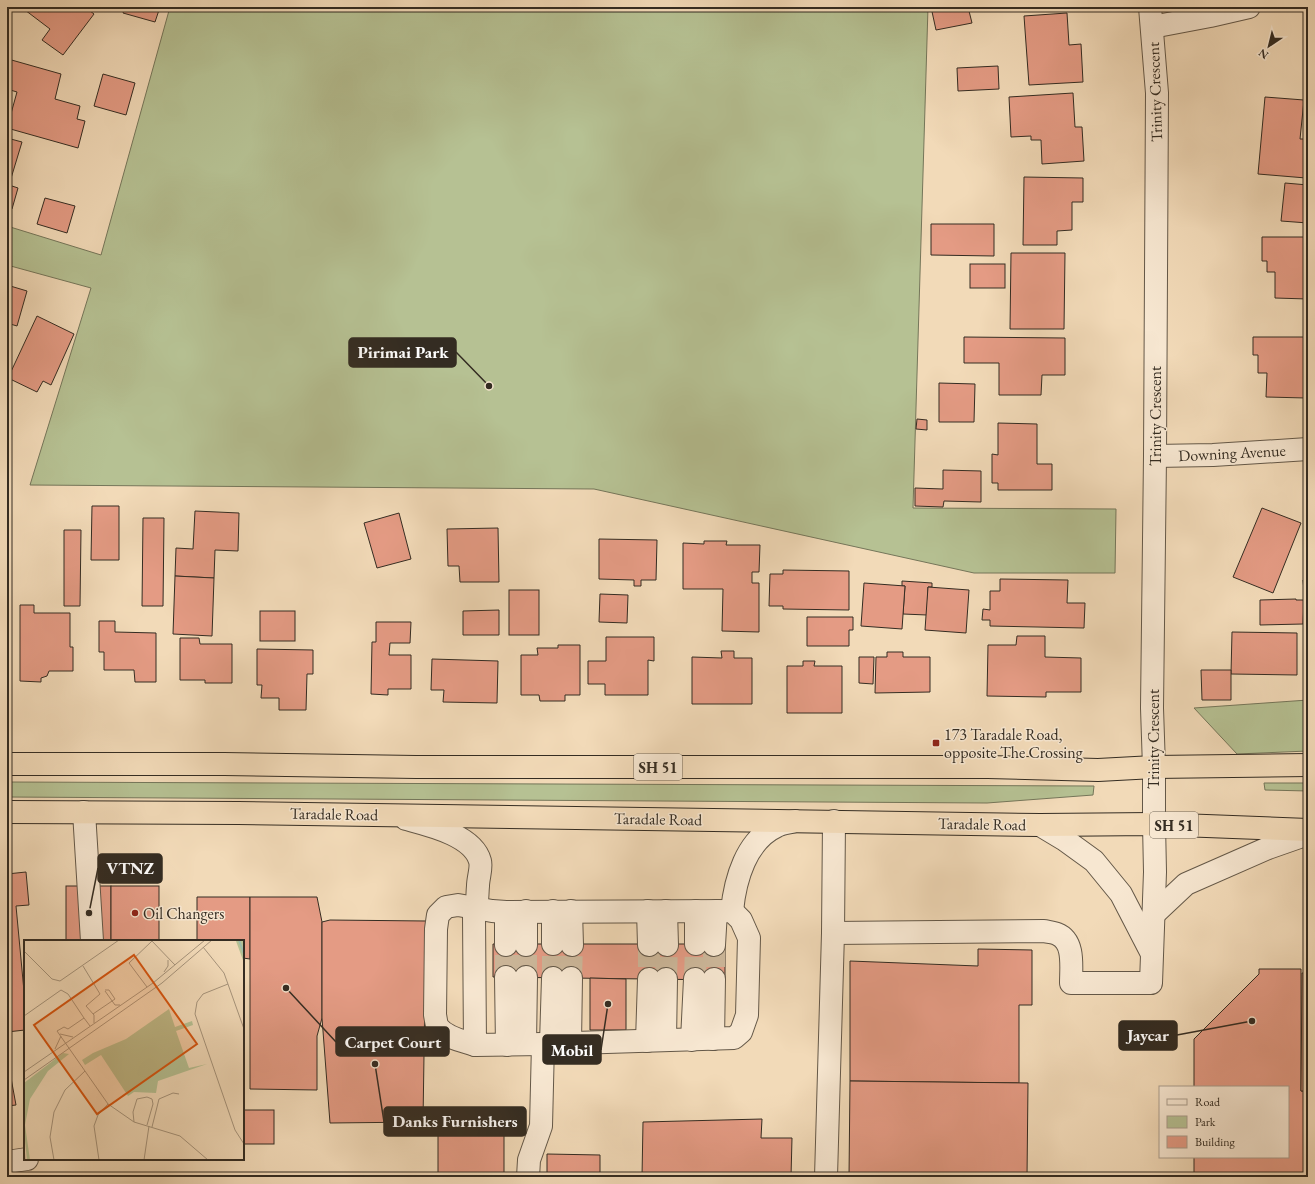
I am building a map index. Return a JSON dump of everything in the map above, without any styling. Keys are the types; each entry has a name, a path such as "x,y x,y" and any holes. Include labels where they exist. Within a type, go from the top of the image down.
{"highway":[{"name":"SH 51","path":"7,764 224,764 408,767 988,767 1098,770 1154,767 1308,765"},
{"name":"Taradale Road","path":"7,812 1154,824 1308,830"}],"street":[{"path":"1151,17 1210,16 1249,7"},
{"name":"Trinity Crescent","path":"832,933 1051,932 1058,934 1066,940 1071,953 1071,983 1151,983 1155,872 1152,708 1157,93 1151,17"},
{"name":"Downing Avenue","path":"1155,456 1213,455 1308,449"},
{"path":"84,812 92,940"},
{"path":"391,815 442,830 468,845 477,853 480,863 477,908 474,916 475,1045"},
{"path":"705,944 714,911 733,898 739,874 753,846 767,832 777,826 795,821"},
{"path":"826,1177 834,821"},
{"path":"1040,824 1094,861 1121,894 1152,955"},
{"path":"1153,915 1186,884 1268,848 1308,834"},
{"path":"458,905 492,911 516,911 714,911 741,920 749,938 748,1015 740,1032 734,1038 475,1045 443,1032 437,1026 435,1015 436,929 438,915 446,907 458,905"},
{"path":"516,911 516,945"},
{"path":"562,911 562,944"},
{"path":"657,911 658,945"},
{"path":"516,977 539,1044 541,1126 528,1160 528,1177"},
{"path":"539,1044 562,978"},
{"path":"656,1040 658,979"},
{"path":"702,1039 704,979"},
{"path":"7,1162 24,1159"}],"green space":[{"path":"170,7 928,7 913,508 1116,509 1115,573 974,573 594,489 30,485 91,288 7,265 7,226 101,255"},
{"path":"1308,700 1308,751 1237,754 1194,708"},
{"path":"7,782 1094,786 1093,795 987,803 7,797"},
{"path":"1264,783 1308,783 1308,791 1265,790"}],"building":[{"path":"21,7 85,7 94,14 63,55 42,40 50,29"},
{"path":"125,7 160,7 155,22 123,13"},
{"path":"931,7 968,7 972,23 936,30"},
{"path":"1067,13 1069,45 1081,44 1083,82 1029,85 1024,16"},
{"path":"8,59 61,74 55,99 80,106 77,119 85,121 78,148 7,128 17,92 7,89"},
{"path":"998,66 999,89 958,91 957,68"},
{"path":"103,74 135,83 126,115 94,106"},
{"path":"1073,93 1075,127 1082,127 1084,161 1042,164 1041,140 1031,140 1031,136 1011,137 1009,97"},
{"path":"1265,97 1304,100 1300,139 1308,139 1306,178 1258,174"},
{"path":"7,138 22,142 9,185 18,188 12,209 7,208"},
{"path":"1024,177 1083,178 1083,202 1072,202 1072,230 1057,231 1057,245 1023,245"},
{"path":"1285,183 1308,185 1308,223 1281,221"},
{"path":"45,198 75,206 67,233 37,224"},
{"path":"931,224 994,224 994,256 931,255"},
{"path":"1262,237 1308,237 1308,299 1275,298 1275,272 1267,272 1267,261 1262,261"},
{"path":"1011,253 1065,253 1064,329 1010,329"},
{"path":"970,264 1005,264 1005,288 970,288"},
{"path":"7,285 27,291 17,326 7,323"},
{"path":"37,316 74,334 51,385 43,381 37,392 8,378"},
{"path":"1305,322 1308,322 1308,336 1305,336"},
{"path":"964,337 1065,338 1065,375 1042,375 1041,395 999,395 999,363 964,363"},
{"path":"1253,337 1307,337 1306,398 1266,397 1267,373 1258,373 1258,355 1253,355"},
{"path":"939,383 975,384 974,422 939,422"},
{"path":"917,419 927,420 927,430 916,429"},
{"path":"998,423 1037,424 1037,464 1052,464 1052,490 998,490 998,483 992,483 992,454 998,455"},
{"path":"943,470 981,471 981,502 944,501 943,507 915,506 915,488 943,489"},
{"path":"92,506 119,506 119,560 91,560"},
{"path":"7,507 10,507 8,569 7,569"},
{"path":"1262,508 1301,523 1273,593 1233,577"},
{"path":"195,511 239,513 238,551 215,550 214,578 175,576 176,548 193,549"},
{"path":"399,513 411,559 377,568 364,523"},
{"path":"143,518 164,518 163,606 142,606"},
{"path":"498,528 499,582 460,582 459,566 448,566 447,529"},
{"path":"64,530 81,530 80,606 64,606"},
{"path":"599,539 657,540 656,580 641,580 641,586 634,586 634,580 599,579"},
{"path":"704,541 727,541 726,545 760,545 759,572 752,572 752,583 759,583 759,632 722,631 723,589 683,589 683,543 704,544"},
{"path":"783,570 849,571 849,610 783,609 783,606 769,606 770,574 783,574"},
{"path":"175,576 214,578 212,636 173,634"},
{"path":"1000,579 1068,580 1067,603 1085,603 1084,628 990,626 990,620 982,620 983,609 990,610 990,591 1000,591"},
{"path":"1308,579 1308,591 1304,591 1303,580"},
{"path":"902,581 932,583 932,587 928,587 927,615 903,614 905,586 902,586"},
{"path":"864,583 905,586 902,629 861,626"},
{"path":"928,587 969,590 966,633 925,630"},
{"path":"509,590 539,590 539,635 509,635"},
{"path":"600,594 628,595 627,623 599,622"},
{"path":"1306,597 1308,597 1308,659 1305,659"},
{"path":"1260,600 1304,600 1303,624 1260,625"},
{"path":"7,605 11,605 11,647 7,647"},
{"path":"20,605 34,605 34,613 70,613 70,647 73,647 73,671 49,671 47,676 41,678 41,682 20,681"},
{"path":"499,610 499,635 463,635 463,611"},
{"path":"260,611 295,611 295,641 260,641"},
{"path":"807,617 853,617 853,630 849,630 849,646 807,646"},
{"path":"99,621 115,621 115,632 156,633 156,682 135,682 134,670 104,670 104,652 99,652"},
{"path":"376,622 411,622 410,643 390,643 389,655 411,655 411,689 388,689 388,695 371,694 372,642 376,642"},
{"path":"1232,632 1297,633 1297,675 1231,674"},
{"path":"1017,636 1045,636 1045,657 1081,658 1081,692 1046,692 1046,697 987,696 988,645 1016,645"},
{"path":"606,637 654,637 654,661 648,660 648,695 605,695 605,684 588,684 588,661 606,661"},
{"path":"180,638 199,638 200,644 232,644 232,683 205,683 205,680 180,680"},
{"path":"558,645 580,645 580,695 565,695 565,701 540,701 539,695 521,695 521,655 538,655 537,648 558,648"},
{"path":"257,649 313,650 313,674 307,674 306,710 279,710 279,698 261,698 262,685 257,685"},
{"path":"721,651 734,651 734,658 752,658 752,704 692,704 692,657 722,658"},
{"path":"887,652 903,652 903,657 930,657 930,692 875,693 876,657 887,657"},
{"path":"859,657 874,657 873,684 859,683"},
{"path":"432,659 498,661 497,703 443,702 444,690 431,690"},
{"path":"803,661 815,661 814,666 842,666 842,713 787,713 787,666 803,666"},
{"path":"1201,670 1231,670 1231,700 1202,700"},
{"path":"7,681 9,681 8,716 7,716"},
{"path":"26,872 29,905 16,906 24,991 24,1030 7,1032 7,874"},
{"path":"66,886 111,886 111,940 66,940"},
{"name":"Oil Changers","path":"111,886 159,886 159,940 111,940"},
{"path":"197,897 250,897 250,959 244,958 244,940 197,940"},
{"path":"250,897 317,897 322,922 322,1018 317,1036 317,1090 250,1089"},
{"path":"330,920 426,921 423,1122 330,1123 322,1018 322,922"},
{"path":"493,944 725,944 725,980 493,977"},
{"path":"978,949 1032,950 1032,1005 1019,1005 1019,1083 850,1081 850,961 978,966"},
{"path":"1259,969 1301,969 1301,1091 1308,1091 1308,1177 1194,1177 1194,1158 1289,1158 1289,1086 1194,1086 1194,1039 1259,974"},
{"path":"1302,973 1308,973 1308,1091 1301,1091"},
{"path":"590,978 626,979 626,1030 590,1030"},
{"path":"11,1078 16,1105 7,1106 7,1079"},
{"path":"850,1081 1028,1083 1027,1177 849,1177"},
{"path":"244,1110 274,1110 274,1144 244,1144"},
{"path":"762,1119 761,1138 792,1138 791,1177 642,1177 643,1122"},
{"path":"504,1133 504,1177 438,1177 438,1134"},
{"path":"547,1154 600,1155 600,1177 547,1177"}],"tunnel":[{"path":"553,944 553,978"},
{"path":"695,979 696,944"},
{"path":"506,945 506,977"},
{"path":"526,945 526,977"},
{"path":"571,978 572,945"},
{"path":"649,945 649,979"},
{"path":"666,979 667,945"},
{"path":"714,945 714,979"}],"place":[{"name":"Pirimai Park","path":"489,386"},
{"name":"173 Taradale Road, opposite The Crossing","path":"936,743"},
{"name":"VTNZ","path":"89,913"},
{"name":"Oil Changers","path":"135,913"},
{"name":"Carpet Court","path":"286,988"},
{"name":"Mobil","path":"608,1004"},
{"name":"Jaycar","path":"1252,1021"},
{"name":"Danks Furnishers","path":"375,1064"}]}
